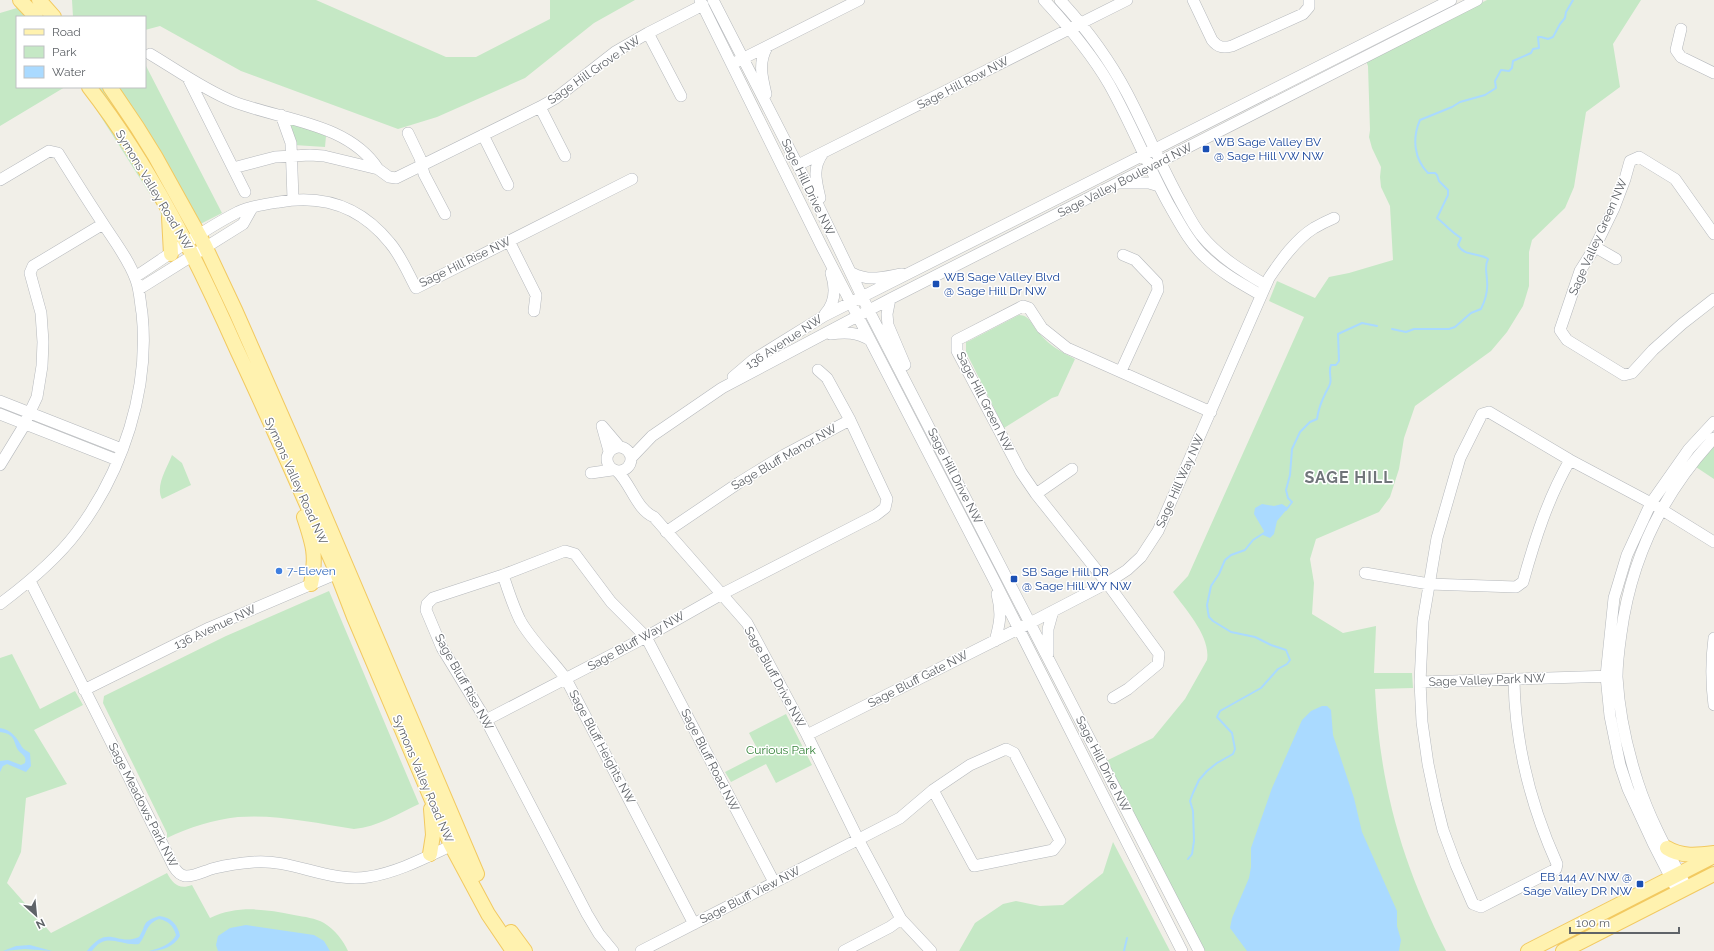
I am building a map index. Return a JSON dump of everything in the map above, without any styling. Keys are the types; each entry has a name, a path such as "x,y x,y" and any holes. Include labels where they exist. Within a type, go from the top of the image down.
{"main road":[{"path":"20,0 35,16"},
{"path":"39,0 53,16"},
{"name":"Symons Valley Road NW","path":"90,88 110,116 168,208 190,249 250,377 301,493 342,571 456,843 488,914 513,951"},
{"name":"Symons Valley Road NW","path":"111,88 138,127 202,241 261,366 430,794 456,843 474,868 500,916 525,951"},
{"path":"168,208 171,254"},
{"path":"301,493 300,506 314,552 315,566 312,584"},
{"path":"430,794 433,835 430,854"},
{"path":"1667,848 1674,853 1682,854 1700,855 1714,853"},
{"path":"1528,951 1714,856"},
{"path":"1566,950 1714,874"}],"street":[{"path":"732,64 859,0"},
{"path":"1044,0 1070,29 1108,83 1155,165 1201,235 1214,249 1241,271 1266,285"},
{"path":"1060,0 1081,23 1127,93 1149,153"},
{"name":"Sage Hill Row NW","path":"798,165 1127,0"},
{"path":"1193,0 1212,40 1217,45 1224,48 1232,46 1303,14 1309,7 1309,0"},
{"name":"Sage Valley Boulevard NW","path":"851,303 1149,153 1429,5 1451,0"},
{"name":"Sage Valley Boulevard NW","path":"858,316 1477,0"},
{"name":"Sage Hill Grove NW","path":"150,54 188,78 219,95 246,106 318,127 360,147 371,158 378,169 389,177 396,178 556,98 616,52 705,2"},
{"name":"Sage Hill Drive NW","path":"705,2 743,58 852,273 869,311 1199,951"},
{"name":"Sage Hill Drive NW","path":"705,2 732,64 822,247 992,576 1182,951"},
{"path":"1429,5 1437,20"},
{"path":"1681,29 1676,50 1681,57 1714,73"},
{"name":"Sage Hill Grove NW","path":"648,33 681,96"},
{"path":"766,47 762,56 761,65 770,110"},
{"path":"188,78 245,192"},
{"path":"204,109 209,99 219,95"},
{"name":"Sage Hill Grove NW","path":"540,107 565,156"},
{"path":"281,115 291,142 290,156 293,199"},
{"path":"408,133 420,158 424,174 445,214"},
{"path":"483,135 508,185"},
{"path":"0,180 48,151 58,153 135,277 139,289 144,330 144,350 140,384 134,415 122,449 105,488 90,514 55,558 30,581 0,604"},
{"path":"812,226 825,220 815,176 817,163 823,153"},
{"name":"Sage Hill Grove NW","path":"233,168 275,157 324,156 378,169"},
{"name":"Sage Valley Green NW","path":"1714,234 1675,179 1639,157 1630,162 1614,208 1595,247 1580,272 1560,330 1567,340 1624,375 1632,373 1659,345 1714,299"},
{"path":"1155,165 1159,186 1183,228 1205,258 1234,280 1261,295"},
{"name":"Sage Hill Rise NW","path":"190,249 202,241 243,224 252,208 293,199 310,199 331,202 349,209 360,216 390,243 416,288 632,178"},
{"path":"1118,183 1149,183 1159,186"},
{"name":"Sage Hill Way NW","path":"1030,623 1107,583 1127,570 1141,557 1158,531 1266,285 1279,263 1296,244 1313,228 1334,218"},
{"path":"0,466 25,422 37,397 42,366 43,342 41,313 30,273 33,266 103,224"},
{"path":"509,241 536,295 534,311"},
{"path":"822,247 834,284 833,303 824,316"},
{"path":"1595,247 1616,259"},
{"path":"135,277 171,254 190,249"},
{"path":"139,289 190,249"},
{"path":"1121,371 1158,290 1157,283 1135,260 1123,255"},
{"path":"852,273 860,277 873,279 916,270"},
{"path":"890,299 887,314 888,325 909,376 914,397"},
{"name":"136 Avenue NW","path":"722,388 753,360 824,316 851,303"},
{"name":"Sage Hill Green NW","path":"1113,698 1128,689 1158,664 1159,654 1107,583 1036,494 1021,472 957,351 957,340 1023,306 1029,308 1042,328 1060,343 1084,356 1121,371 1211,412"},
{"name":"136 Avenue NW","path":"621,447 652,436 722,388 858,316"},
{"path":"826,334 852,332 863,335 870,340"},
{"path":"818,370 827,378 850,420"},
{"path":"0,401 122,449"},
{"name":"Sage Valley Park NW","path":"1612,676 1420,682 1423,621 1437,538 1460,458 1482,414 1489,412 1570,460 1651,503 1714,542"},
{"path":"0,414 25,422 117,460"},
{"name":"Sage Bluff Manor NW","path":"666,532 740,482 784,455 850,420 887,498 885,508 876,516 722,594"},
{"path":"1682,890 1628,789 1620,765 1610,716 1614,598 1627,554 1651,503 1689,449 1714,422"},
{"path":"602,426 621,447 629,452 630,462 624,470 611,463 602,426"},
{"name":"136 Avenue NW","path":"630,462 652,436"},
{"path":"1675,876 1667,848 1644,801 1638,783 1612,676 1629,588 1640,555 1661,509 1694,460 1714,438"},
{"path":"611,463 615,447 621,447"},
{"path":"1365,573 1429,584 1516,587 1523,582 1543,514 1560,476 1570,460"},
{"name":"Sage Bluff Drive NW","path":"630,462 632,477 652,509 654,517"},
{"name":"Sage Bluff Drive NW","path":"611,463 626,482 644,510 654,517 747,623 807,735 858,839 900,919 931,951"},
{"path":"1036,494 1072,469"},
{"name":"Sage Bluff Rise NW","path":"613,951 599,934 587,914 486,720 446,654 426,610 427,604 434,598 504,576 565,551 575,554 611,602 646,637"},
{"name":"136 Avenue NW","path":"84,690 209,628 342,571"},
{"name":"Sage Bluff Heights NW","path":"504,576 520,620 533,638 557,665 566,679 694,924"},
{"path":"992,576 1001,612 1000,623 995,641"},
{"name":"Sage Meadows Park NW","path":"30,581 174,867 182,875 189,876 217,867 255,862 282,864 334,876 359,878 386,873 456,843"},
{"name":"Sage Bluff Way NW","path":"486,720 646,637 722,594"},
{"path":"1048,656 1048,629 1053,611"},
{"name":"Sage Bluff Gate NW","path":"807,735 1030,623"},
{"name":"Sage Bluff Road NW","path":"646,637 774,882"},
{"path":"1714,638 1711,683 1714,705"},
{"path":"1420,682 1422,722 1428,764 1443,830 1473,904 1481,907 1556,869 1557,864 1536,810 1527,780 1514,709 1514,680"},
{"name":"Sage Bluff View NW","path":"641,951 900,818 933,790 970,765 1006,749 1014,753 1060,841 1053,850 974,866 933,790"},
{"path":"844,951 890,928 900,919"}],"green space":[{"path":"72,0 316,0 446,57 476,57 550,19 550,0 635,0 594,23 525,78 437,117 398,129 241,71 160,26 146,30 146,16 73,16"},
{"path":"1487,0 1641,0 1613,44 1620,87 1586,112 1574,187 1565,208 1532,240 1529,252 1529,286 1523,306 1507,332 1491,351 1415,406 1404,438 1399,469 1390,497 1379,512 1316,539 1310,559 1314,583 1312,614 1343,633 1376,626 1374,673 1412,673 1413,688 1375,689 1382,759 1388,792 1406,856 1417,887 1446,951 1203,951 1106,761 1153,738 1185,699 1207,660 1205,642 1201,633 1191,615 1173,592 1188,576 1304,317 1269,301 1277,281 1315,298 1329,277 1349,273 1393,260 1390,206 1381,187 1381,167 1372,148 1369,137 1368,66 1366,61"},
{"path":"17,8 25,16 16,16 16,88 63,88 0,126 0,13"},
{"path":"146,66 222,213 167,241 160,210 83,88 146,88"},
{"path":"286,120 326,136 325,147 294,145"},
{"path":"1019,315 1026,317 1051,345 1075,359 1058,396 1052,398 1004,428 966,352 966,342"},
{"path":"1714,446 1714,479 1696,467"},
{"path":"172,455 182,463 191,485 162,499 160,494 161,483"},
{"path":"329,591 419,804 379,823 363,828 354,829 281,818 252,816 238,817 202,824 167,838 167,833 103,703 104,696 226,636"},
{"path":"12,654 40,709 75,691 83,705 34,730 67,784 26,798 21,852 7,883 51,933 167,873 177,885 183,887 192,885 210,918 231,911 252,909 273,911 310,918 324,923 332,929 344,943 348,951 0,951 0,658"},
{"name":"Curious Park","path":"786,714 812,765 776,783 766,764 731,782 725,772 760,754 749,733"},
{"path":"1113,842 1170,951 959,951 975,923 1003,904 1016,901 1040,906 1063,905 1103,873"}],"water":[{"path":"1262,504 1274,506 1282,504 1288,508 1277,521 1274,534 1270,538 1263,535 1264,531 1254,514 1255,508"},
{"path":"1322,706 1327,706 1331,710 1333,735 1354,798 1362,832 1397,911 1397,926 1401,940 1399,951 1247,951 1230,928 1232,918 1249,878 1251,867 1251,848 1272,788 1302,720 1311,711"},
{"path":"0,728 11,733 23,748 30,753 31,766 26,772 7,764 3,766 0,772 0,761 8,760 21,765 25,763 25,757 18,750 11,736 0,732"},
{"path":"159,916 167,918 173,922 178,928 180,936 171,946 167,948 149,951 168,943 176,935 170,924 159,919 151,924 139,944 108,941 97,945 92,951 87,951 101,938 113,937 131,939 139,937 145,924 149,920"},
{"path":"246,925 314,935 324,941 330,951 218,951 216,945 218,936 230,928"},
{"path":"30,945 52,951 25,949 3,951 16,946"}],"waterway":[{"path":"1392,329 1406,332 1414,329 1449,329 1455,327 1471,313 1481,309 1487,292 1486,267 1488,259 1468,253 1461,249 1458,245 1461,238 1437,218 1448,195 1448,190 1439,181 1435,173 1428,173 1417,155 1415,141 1417,127 1420,120 1452,107 1460,102 1485,95 1496,88 1495,81 1501,70 1509,71 1512,68 1513,61 1531,53 1533,49 1539,48 1538,37 1548,39 1553,37 1565,18 1566,12 1573,0"},
{"path":"1286,510 1292,502 1288,498 1286,490 1290,475 1292,449 1300,432 1310,422 1317,419 1322,402 1330,384 1331,365 1336,365 1339,361 1338,334 1362,323 1377,326"},
{"path":"1188,859 1192,854 1194,841 1193,811 1190,801 1193,793 1199,780 1207,771 1217,763 1233,754 1235,749 1232,733 1217,717 1220,711 1261,688 1278,669 1287,664 1290,660 1286,650 1255,637 1231,632 1209,617 1207,605 1211,586 1219,574 1225,560 1231,555 1245,550 1253,540 1264,533"},
{"path":"1124,951 1127,938"}],"place":[{"name":"WB Sage Valley BV @ Sage Hill VW NW","path":"1206,149"},
{"name":"WB Sage Valley Blvd @ Sage Hill Dr NW","path":"936,284"},
{"name":"7-Eleven","path":"279,571"},
{"name":"SB Sage Hill DR @ Sage Hill WY NW","path":"1014,579"},
{"name":"EB 144 AV NW @ Sage Valley DR NW","path":"1640,884"}],"district":[{"name":"SAGE HILL","path":"1349,477"}]}
